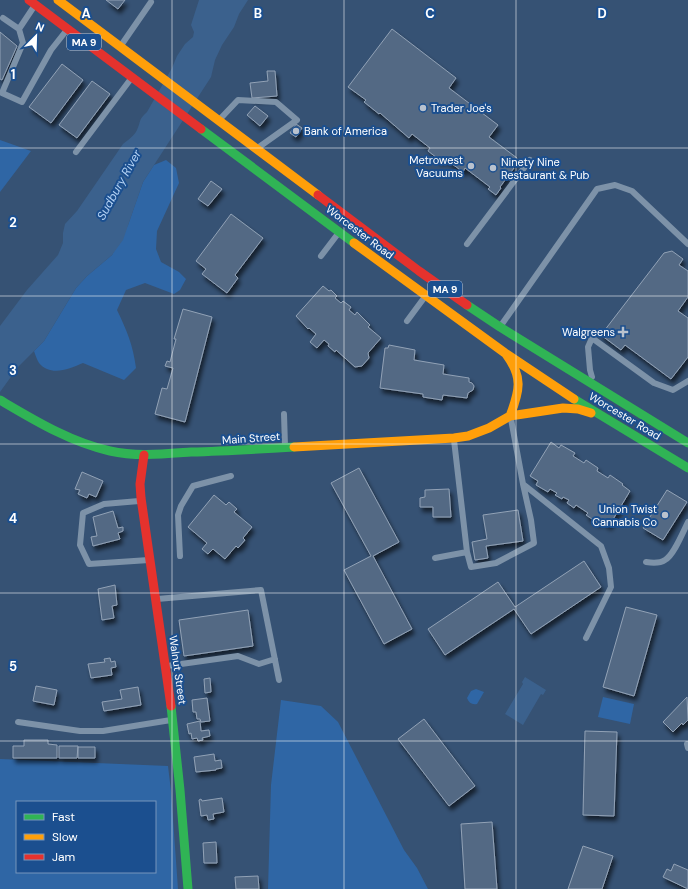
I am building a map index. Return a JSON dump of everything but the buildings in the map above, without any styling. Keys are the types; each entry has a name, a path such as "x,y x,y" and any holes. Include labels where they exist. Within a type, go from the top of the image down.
{"main road":[{"name":"Worcester Road","path":"58,0 419,271 500,326 688,444"},
{"name":"Worcester Road","path":"32,2 426,296 506,353 599,414 688,468"},
{"path":"506,353 515,365 519,376 519,390 516,403 510,416"},
{"name":"Main Street","path":"0,400 57,430 96,447 111,451 144,455 454,438 468,436 489,428 510,416 563,408 578,409 599,414"},
{"name":"Walnut Street","path":"144,455 140,484 141,501 173,719 188,889"}],"lane":[{"path":"19,29 32,2"},
{"path":"120,47 151,2"},
{"path":"3,18 19,29 23,43 2,93 22,102 51,50 68,29"},
{"path":"76,152 136,80"},
{"path":"216,119 238,100 276,102 297,120 256,149"},
{"path":"468,244 530,160"},
{"path":"500,326 597,189 615,185 632,191 688,244"},
{"path":"321,256 340,232"},
{"path":"407,321 426,296"},
{"path":"594,386 590,370 588,347 592,338 654,383 673,390 688,381"},
{"path":"284,414 285,448"},
{"path":"454,438 467,552 471,567 496,563 534,543 531,520 510,416"},
{"path":"180,556 178,514 193,486 231,476"},
{"path":"524,484 601,546 609,568 611,587 586,638"},
{"path":"141,501 104,504 83,513 80,546 90,564 149,560"},
{"path":"646,562 655,563 664,561 670,556 688,522"},
{"path":"435,558 467,552"},
{"path":"155,600 261,590 279,680"},
{"path":"165,667 238,656 259,664 275,659"},
{"path":"18,722 80,731 103,731 173,719"}],"shaded area":[{"path":"0,140 31,151 0,192"},
{"path":"166,160 176,168 179,183 157,231 156,249 161,262 179,272 186,279 180,290 174,294 145,283 126,290 117,310 129,338 136,368 124,380 83,363 72,368 55,371 49,370 39,363 34,351 44,341 76,288 87,276 112,255 128,225 143,182 154,165"},
{"path":"476,689 484,692 477,704 472,704 467,698 471,691"},
{"path":"603,697 634,704 630,724 598,717"},
{"path":"281,700 321,706 338,722 404,850 417,868 428,889 268,889 271,785"},
{"path":"0,759 168,766 178,889 0,889"}],"water":[{"name":"Sudbury River","path":"199,0 248,0 239,14 234,27 222,45 215,60 211,77 143,182 123,240 112,255 87,276 76,288 44,341 18,367 0,392 0,326 27,290 58,255 63,243 65,224 77,211 123,144 136,132 141,119 147,112 172,68 177,56 185,44 193,37 194,32 191,25"},
{"path":"525,677 546,690 543,695 541,694 523,725 505,714 523,684 522,682"}],"traffic: fast":[{"path":"201,129 354,243"},
{"path":"467,305 688,443"},
{"path":"574,399 688,468"},
{"path":"0,400 39,423 67,436 95,447 120,453 150,454 294,447"},
{"path":"171,706 188,889"}],"traffic: slow":[{"path":"58,0 318,195"},
{"path":"354,243 505,353 574,399"},
{"path":"506,354 515,370 518,384 518,391 510,416"},
{"path":"294,447 454,438 468,436 489,428 510,416 563,408 578,409 591,413"}],"traffic: jam":[{"path":"29,0 201,129"},
{"path":"318,195 467,305"},
{"path":"144,455 140,484 141,498 171,706"}],"place":[{"name":"Trader Joe's","path":"423,108"},
{"name":"Bank of America","path":"296,131"},
{"name":"Metrowest Vacuums","path":"471,166"},
{"name":"Ninety Nine Restaurant & Pub","path":"493,168"},
{"name":"Walgreens","path":"623,332"},
{"name":"Union Twist Cannabis Co","path":"665,515"}]}
